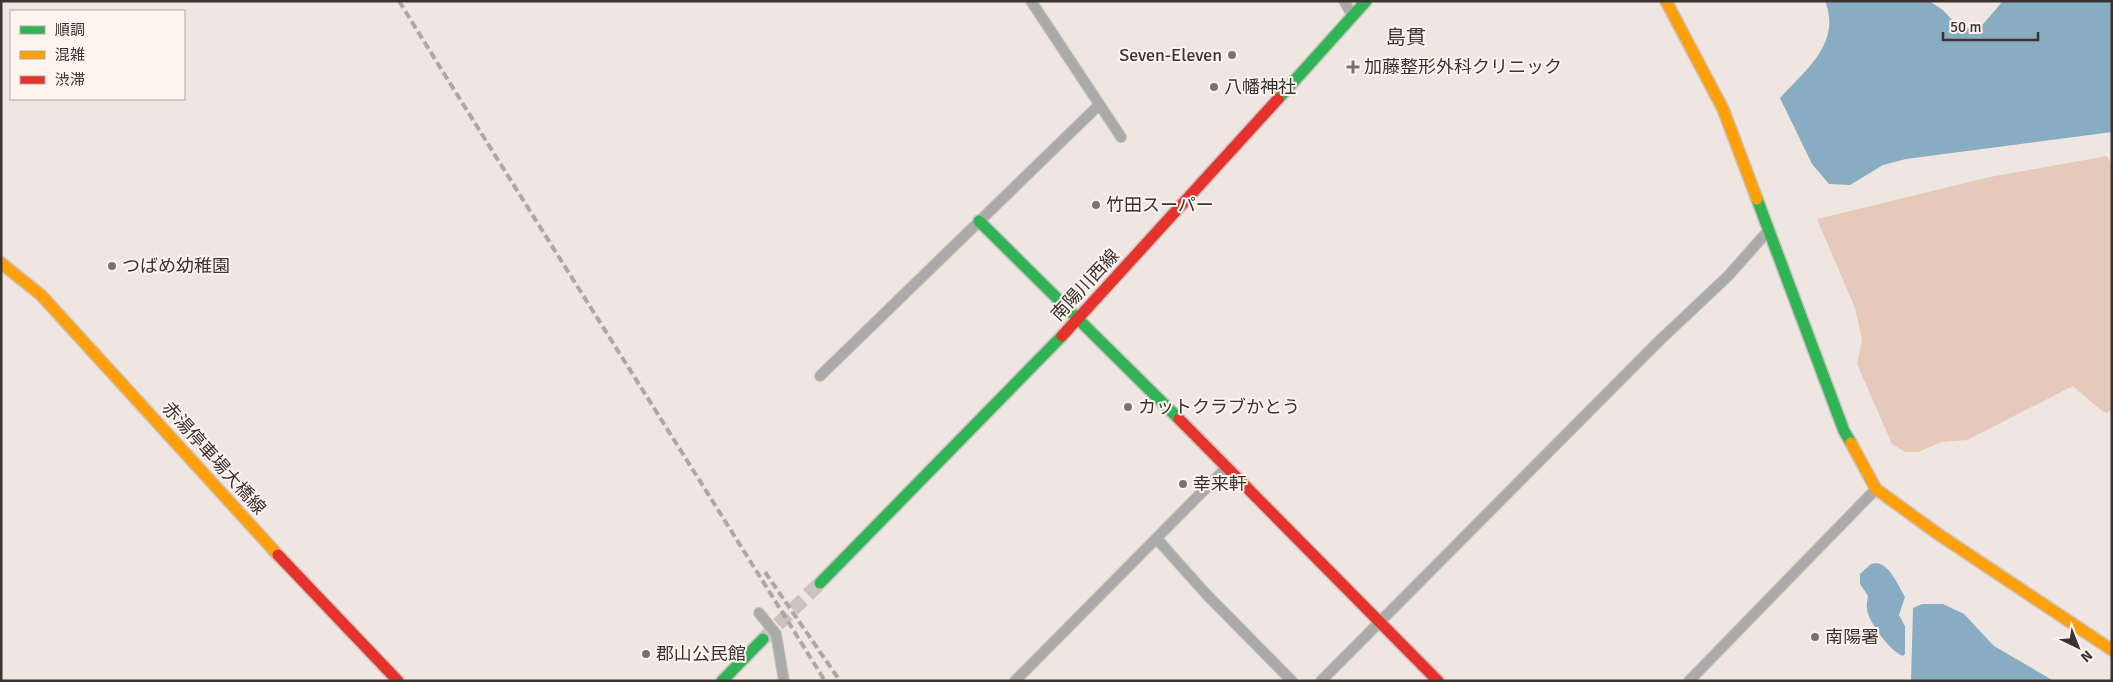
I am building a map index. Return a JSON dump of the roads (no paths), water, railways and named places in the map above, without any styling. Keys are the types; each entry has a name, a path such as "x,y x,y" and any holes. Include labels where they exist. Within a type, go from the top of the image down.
{"street":[{"path":"1031,1 1120,137"},
{"path":"1344,1 1352,16"},
{"name":"南陽川西線","path":"820,583 1079,319 1366,1"},
{"path":"1666,1 1723,109 1844,431 1876,489 1938,534 2112,650"},
{"path":"820,376 1098,106"},
{"path":"979,221 1227,466 1438,681"},
{"path":"1321,681 1658,342 1728,276 1768,231"},
{"name":"赤湯停車場大橋線","path":"1,263 41,295 300,579 398,681"},
{"path":"1015,681 1227,466"},
{"path":"1689,681 1876,489"},
{"path":"1157,539 1207,595 1292,681"},
{"path":"759,613 776,634 784,681"},
{"path":"722,681 763,639"}],"water":[{"path":"1825,1 1929,1 1943,10 1956,24 1977,31 2003,1 2112,1 2112,132 1906,159 1883,165 1850,185 1829,184 1812,164 1780,98 1810,66 1825,43 1829,30 1829,16"},
{"path":"1877,563 1890,572 1905,597 1899,615 1905,626 1905,654 1903,656 1892,649 1886,642 1875,628 1868,614 1868,596 1860,584 1860,574 1871,564"},
{"path":"1922,604 1943,604 1964,614 1994,646 2054,681 1911,681 1913,608"}],"tunnel":[{"path":"763,639 820,583"}],"railway":[{"path":"399,1 825,681"},
{"path":"765,572 840,681"}],"place":[{"name":"Seven-Eleven","path":"1232,55"},
{"name":"加藤整形外科クリニック","path":"1353,67"},
{"name":"八幡神社","path":"1214,87"},
{"name":"竹田スーパー","path":"1096,205"},
{"name":"つばめ幼稚園","path":"112,266"},
{"name":"カットクラブかとう","path":"1128,407"},
{"name":"幸来軒","path":"1183,484"},
{"name":"南陽署","path":"1815,637"},
{"name":"郡山公民館","path":"646,654"}],"district":[{"name":"島貫","path":"1406,37"}]}
